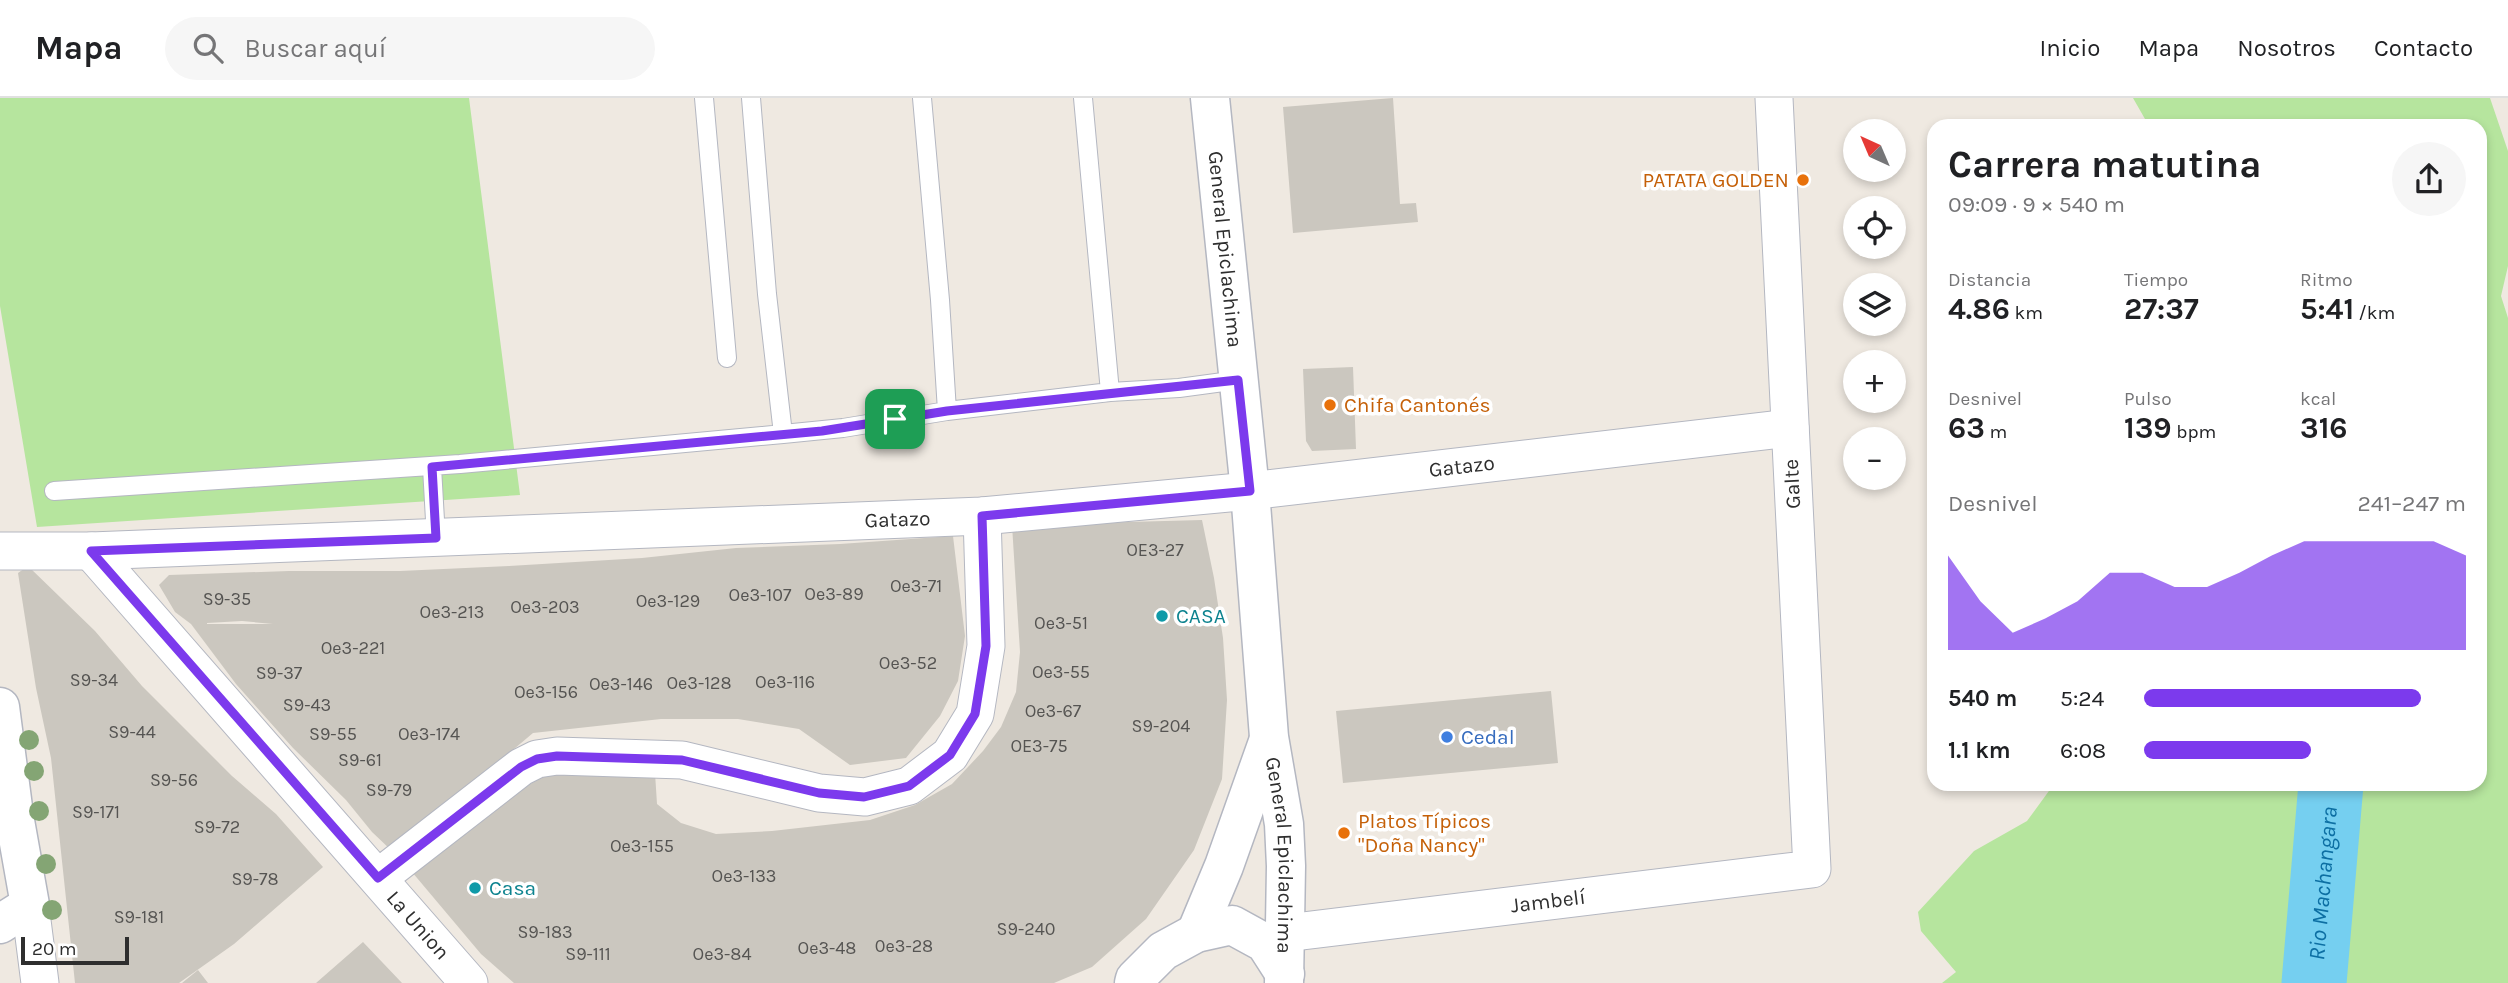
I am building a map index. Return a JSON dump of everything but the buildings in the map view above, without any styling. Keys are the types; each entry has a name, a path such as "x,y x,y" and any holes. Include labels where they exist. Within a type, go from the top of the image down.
{"street":[{"name":"General Epiclachima","path":"1210,98 1250,491 1269,737 1284,824 1285,979"},
{"name":"Galte","path":"1774,98 1812,869"},
{"name":"Gatazo","path":"0,551 91,551 982,516 1250,491 1790,428"},
{"path":"378,878 521,767 537,759 557,756 682,760 819,793 864,797 909,786 950,755 975,714 986,646 982,516"},
{"name":"La Union","path":"91,551 468,983"},
{"path":"0,707 15,914 40,983"},
{"name":"General Epiclachima","path":"1196,933 1224,866 1269,737"},
{"name":"Jambelí","path":"1286,933 1812,869"},
{"path":"1133,982 1163,951 1196,933 1232,925 1265,943 1285,979"}],"lane":[{"path":"704,98 727,358"},
{"path":"751,98 767,294 783,434"},
{"path":"922,98 947,411"},
{"path":"1083,98 1110,392"},
{"path":"54,491 432,467 843,428 947,411 1238,380"},
{"path":"432,467 436,538"}],"green space":[{"path":"0,98 469,98 520,495 37,527 0,306"},
{"path":"2133,98 2490,98 2508,151 2508,266 2501,296 2508,318 2508,983 1942,983 1956,972 1921,931 1918,912 1974,851 2027,821 2049,791 2487,791 2487,119 2145,119"}],"waterway":[{"name":"Rio Machangara","path":"2314,983 2330,791"}],"place":[{"name":"PATATA GOLDEN","path":"1803,180"},
{"name":"Chifa Cantonés","path":"1330,405"},
{"name":"CASA","path":"1162,616"},
{"name":"Cedal","path":"1447,737"},
{"name":"Platos Típicos \"Doña Nancy\"","path":"1344,833"},
{"name":"Casa","path":"475,888"}],"route":[{"path":"1238,380 1250,491 982,516 986,646 975,714 950,755 909,786 864,797 819,793 682,760 557,756 537,759 521,767 378,878 91,551 436,538 432,467 822,431 895,419 1110,392 1179,388 1238,380"}]}
